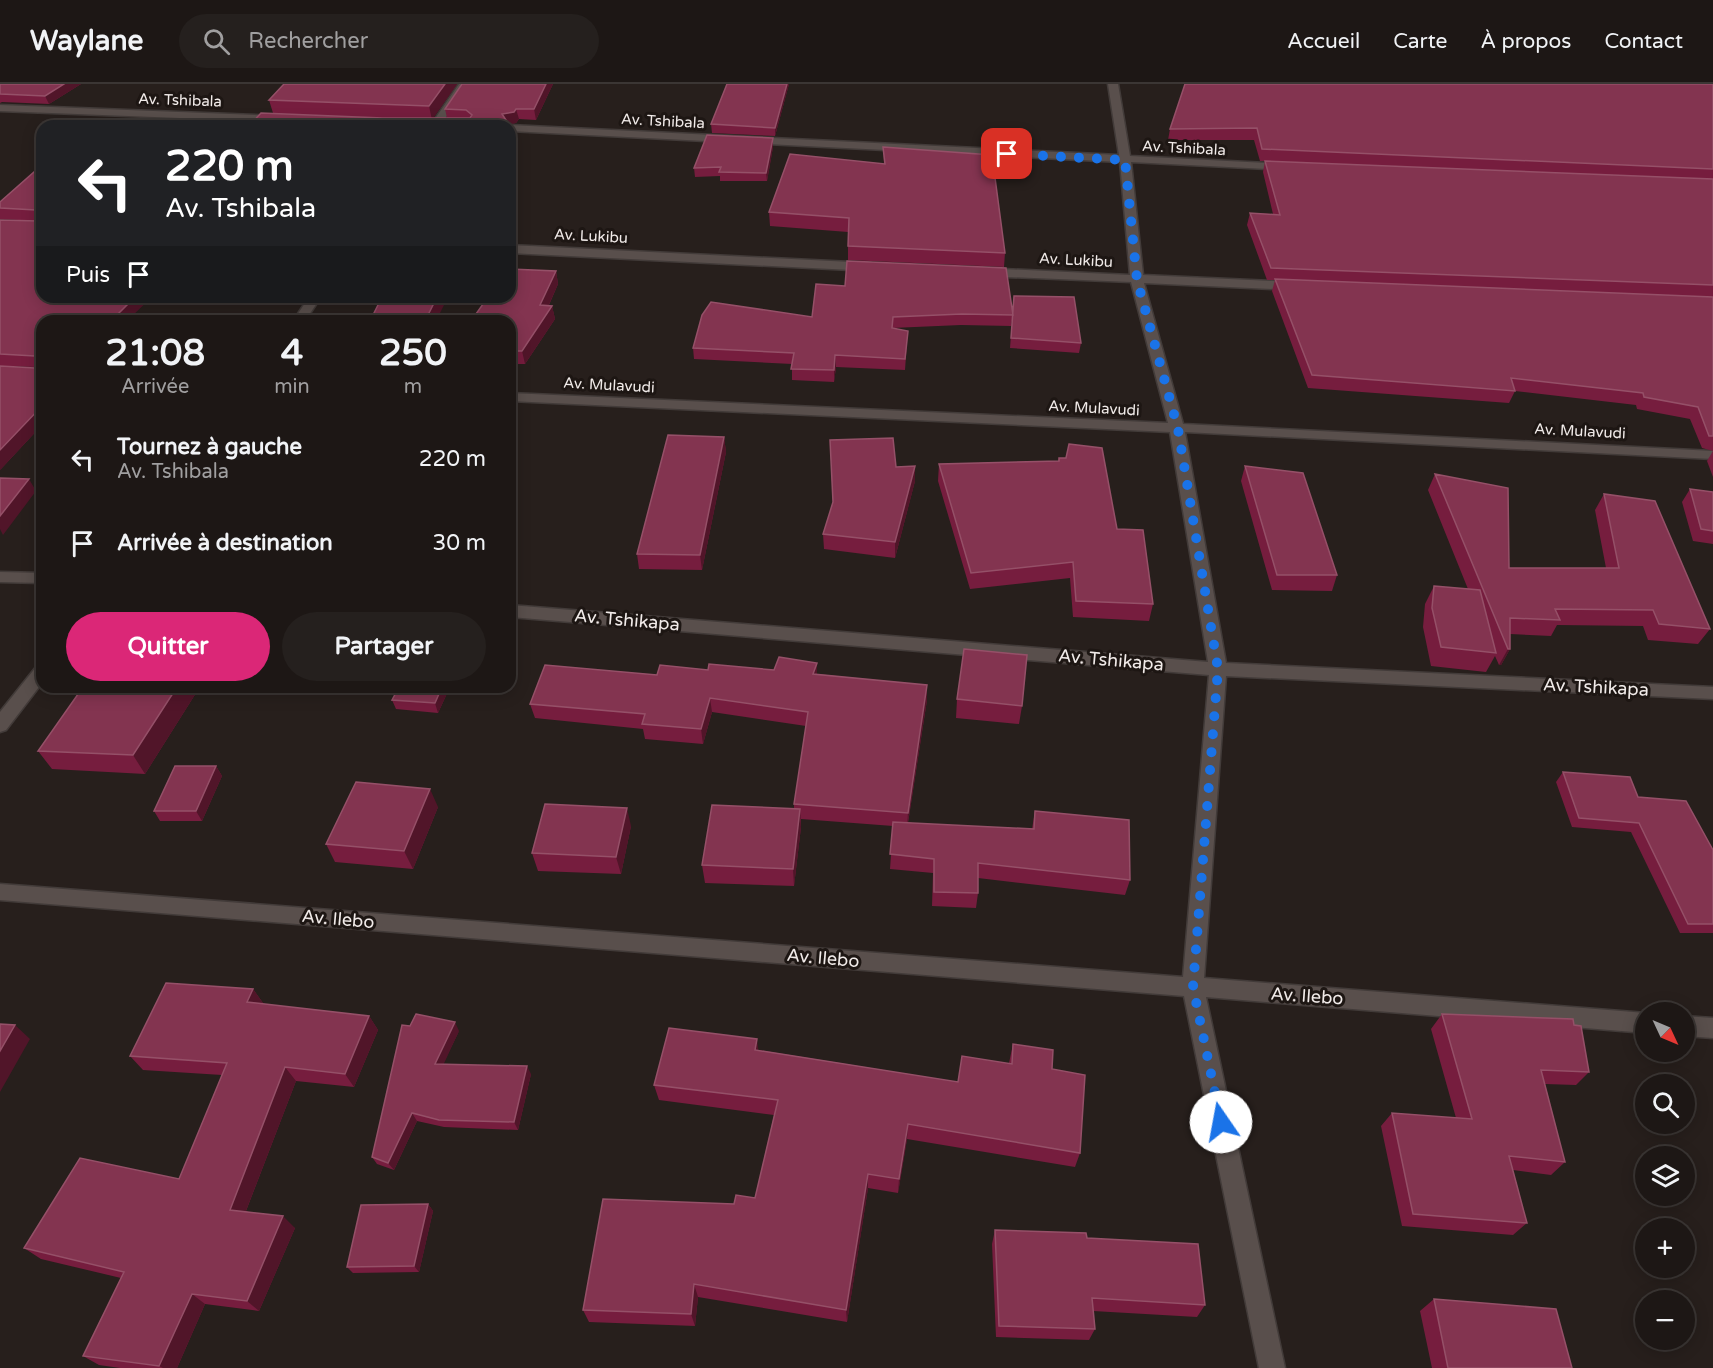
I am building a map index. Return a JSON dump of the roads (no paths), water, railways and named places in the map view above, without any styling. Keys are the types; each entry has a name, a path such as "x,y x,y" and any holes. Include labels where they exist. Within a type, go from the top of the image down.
{"street":[{"path":"439,120 464,84"},
{"path":"1113,84 1125,160 1137,280 1178,429 1218,669 1193,987 1272,1368"},
{"name":"Av. Tshibala","path":"0,108 295,119"},
{"name":"Av. Tshibala","path":"516,128 1301,168"},
{"name":"Av. Lukibu","path":"516,249 889,268"},
{"name":"Av. Lukibu","path":"971,272 1313,287"},
{"name":"Av. Mulavudi","path":"516,397 1178,429 1348,434 1713,455"},
{"path":"0,577 36,578"},
{"name":"Av. Tshikapa","path":"516,611 1218,669 1713,693"},
{"path":"0,725 36,679"},
{"name":"Av. Ilebo","path":"0,892 1635,1022"},
{"path":"1695,1027 1713,1028"}]}
